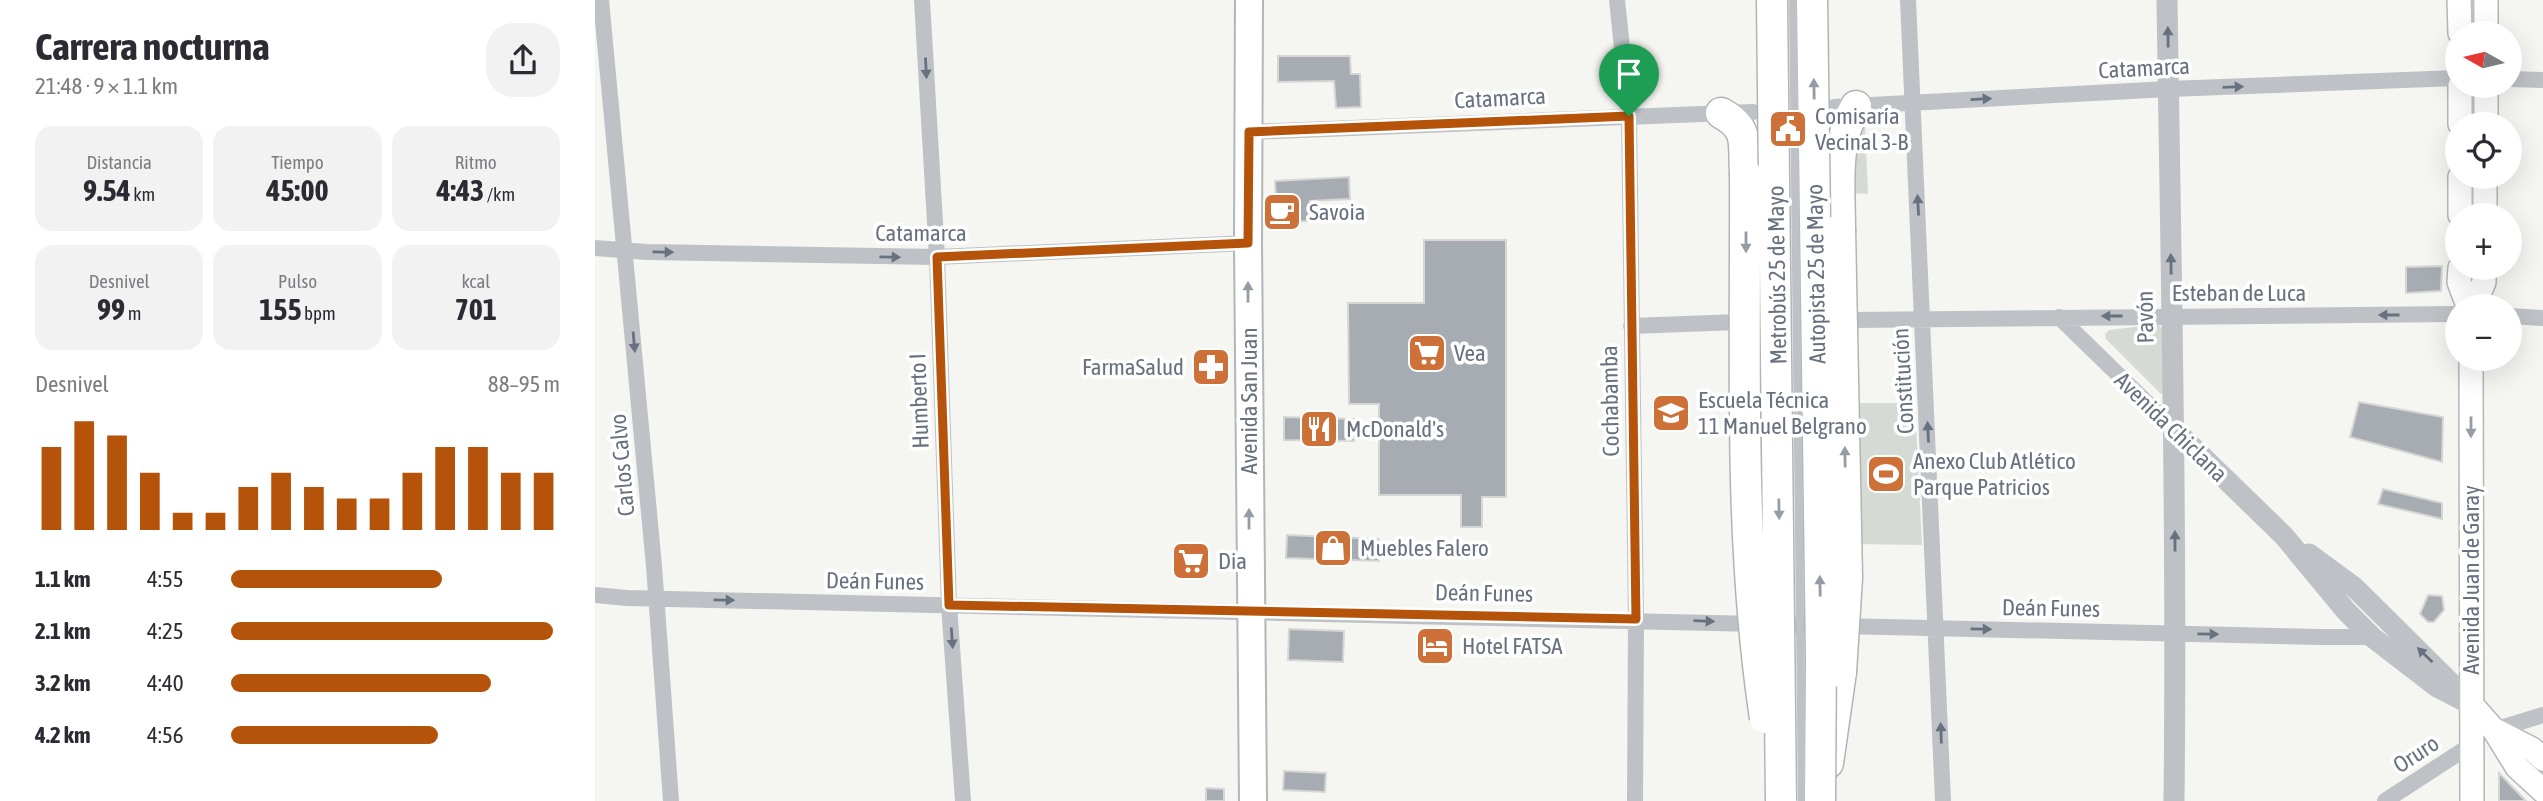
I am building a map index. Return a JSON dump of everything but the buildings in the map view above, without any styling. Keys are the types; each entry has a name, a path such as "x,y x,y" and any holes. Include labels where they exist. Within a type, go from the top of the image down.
{"highway":[{"name":"Autopista 25 de Mayo","path":"1772,0 1779,801"},
{"name":"Autopista 25 de Mayo","path":"1812,0 1821,801"},
{"path":"1821,801 1839,699 1847,578 1840,229 1845,107"},
{"path":"1721,113 1733,120 1742,130 1745,173 1748,532 1759,677 1779,801"}],"main road":[{"name":"Avenida San Juan","path":"1249,0 1248,243 1253,801"},
{"path":"2459,0 2460,21"},
{"path":"2486,0 2486,21"},
{"name":"Avenida Juan de Garay","path":"2471,371 2472,801"},
{"name":"Avenida Chiclana","path":"2472,705 2494,730 2517,767 2543,791"},
{"name":"Avenida Chiclana","path":"2494,730 2532,749 2543,759"}],"street":[{"name":"Carlos Calvo","path":"601,0 656,598 671,801"},
{"name":"Humberto I","path":"922,0 937,257 949,605 963,801"},
{"name":"Cochabamba","path":"1617,0 1629,116 1636,619 1635,801"},
{"name":"Constitución","path":"1908,0 1944,801"},
{"name":"Pavón","path":"2167,0 2175,430 2174,801"},
{"name":"Catamarca","path":"1845,107 2168,89 2445,78"},
{"path":"2522,79 2543,80"},
{"name":"Catamarca","path":"1249,132 1753,112"},
{"name":"Catamarca","path":"595,248 647,252 937,257 1248,243"},
{"name":"Esteban de Luca","path":"1853,320 2445,314"},
{"name":"Avenida Chiclana","path":"2059,317 2284,536 2346,611 2372,637 2437,687 2472,705"},
{"path":"2522,317 2543,318"},
{"path":"1631,327 1738,322"},
{"name":"Avenida Chiclana","path":"2284,536 2354,587 2472,705"},
{"name":"Deán Funes","path":"595,595 2372,637"},
{"path":"2494,730 2543,715"},
{"name":"Oruro","path":"2385,801 2471,745"}],"lane":[{"name":"Metrobús 25 de Mayo","path":"1793,0 1803,801"},
{"path":"2473,0 2473,21"},
{"path":"2494,730 2543,775"}],"shaded area":[{"path":"1857,123 1865,123 1868,194 1850,193"},
{"path":"2159,324 2162,330 2161,394 2106,339 2105,334 2109,330"},
{"name":"Anexo Club Atlético Parque Patricios","path":"1854,403 1915,403 1922,545 1852,544"}],"place":[{"name":"Comisaría Vecinal 3-B","path":"1788,129"},
{"name":"Savoia","path":"1282,212"},
{"name":"Vea","path":"1427,353"},
{"name":"FarmaSalud","path":"1211,367"},
{"name":"Escuela Técnica 11 Manuel Belgrano","path":"1671,413"},
{"name":"McDonald's","path":"1319,429"},
{"name":"Anexo Club Atlético Parque Patricios","path":"1886,474"},
{"name":"Muebles Falero","path":"1333,548"},
{"name":"Dia","path":"1191,561"},
{"name":"Hotel FATSA","path":"1435,646"}],"route":[{"path":"1629,116 1636,619 949,605 937,257 1248,243 1249,132 1629,116"}]}
